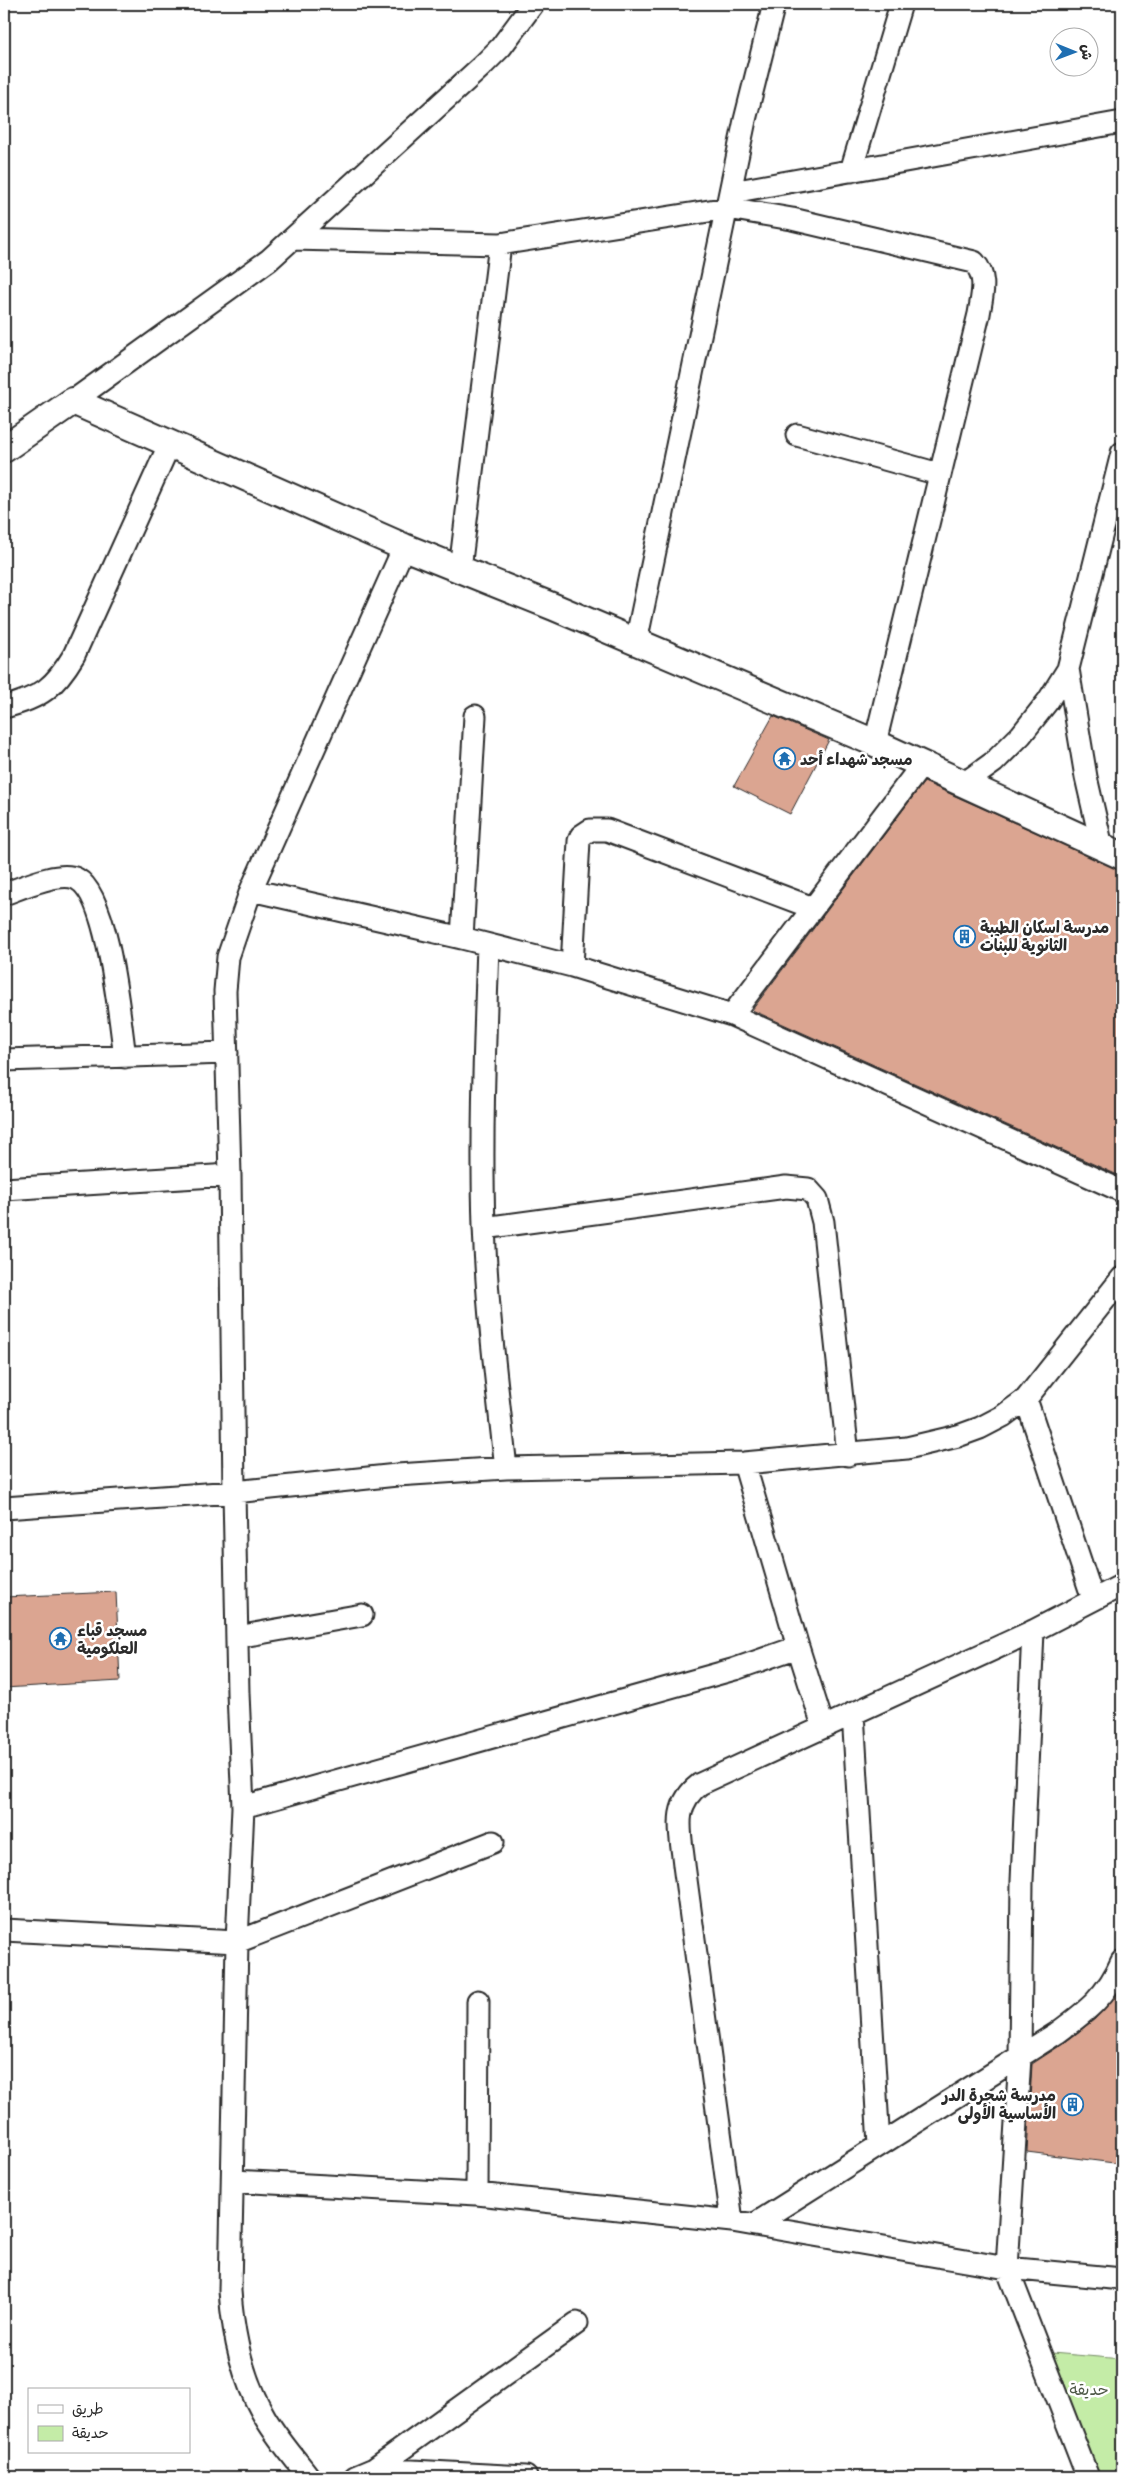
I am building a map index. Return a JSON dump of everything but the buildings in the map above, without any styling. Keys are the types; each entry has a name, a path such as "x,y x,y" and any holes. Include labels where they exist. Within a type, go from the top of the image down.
{"street":[{"path":"4,449 248,276 293,239 487,61 501,47 533,4"},
{"path":"636,642 730,200 745,120 774,4"},
{"path":"851,170 901,4"},
{"path":"293,239 500,244 730,200 851,170 1122,122"},
{"path":"730,200 792,219 961,258 974,262 981,269 984,286 979,314 875,744"},
{"path":"460,569 500,244"},
{"path":"72,401 404,547 636,642 875,744 962,785 1112,851"},
{"path":"797,435 939,474"},
{"path":"4,707 38,696 61,677 74,654 170,443"},
{"path":"962,785 994,762 1021,736 1048,701 1068,669 1122,452"},
{"path":"309,2477 262,2413 249,2385 233,2329 230,2291 237,1942 243,1808 237,1637 230,1175 225,991 228,957 251,890 404,547"},
{"path":"1068,669 1086,777 1112,851"},
{"path":"462,938 475,716"},
{"path":"732,1015 921,766"},
{"path":"572,966 579,841 581,836 590,830 607,830 813,908"},
{"path":"4,894 64,876 77,879 86,887 98,907 112,964 126,1057"},
{"path":"251,890 462,938 572,966 732,1015 1122,1191"},
{"path":"488,945 483,1141 484,1228 506,1468"},
{"path":"4,1060 227,1052"},
{"path":"4,1189 230,1175"},
{"path":"484,1228 786,1187 808,1189 817,1199 823,1222 848,1455"},
{"path":"4,1508 234,1492 397,1475 506,1468 744,1463 848,1455 907,1448 958,1436 1003,1416 1026,1399 1122,1278"},
{"path":"1026,1399 1093,1599"},
{"path":"744,1463 823,1726"},
{"path":"732,2221 685,1875 680,1813 684,1799 700,1784 1033,1631 1122,1585"},
{"path":"237,1637 362,1615"},
{"path":"1033,1631 1022,1882 1020,2057 1008,2268 1088,2477"},
{"path":"243,1808 736,1669 798,1647"},
{"path":"853,1713 880,2145"},
{"path":"4,1930 237,1942 493,1842"},
{"path":"755,2224 1020,2057 1084,2013 1101,1998 1113,1981 1122,1960"},
{"path":"477,2194 478,2001"},
{"path":"233,2182 477,2194 732,2221 1008,2268 1122,2279"},
{"path":"355,2477 374,2469 577,2323"},
{"path":"374,2469 526,2477"}],"green space":[{"name":"حديقة","path":"1040,2352 1122,2359 1122,2477 1088,2477"}],"place":[{"name":"مسجد شهداء أحد","path":"784,759"},
{"name":"مدرسة اسكان الطيبة الثانوية للبنات","path":"964,936"},
{"name":"مسجد قباء العلكومية","path":"61,1639"},
{"name":"مدرسة شجرة الدر الأساسية الأولى","path":"1072,2104"}]}
